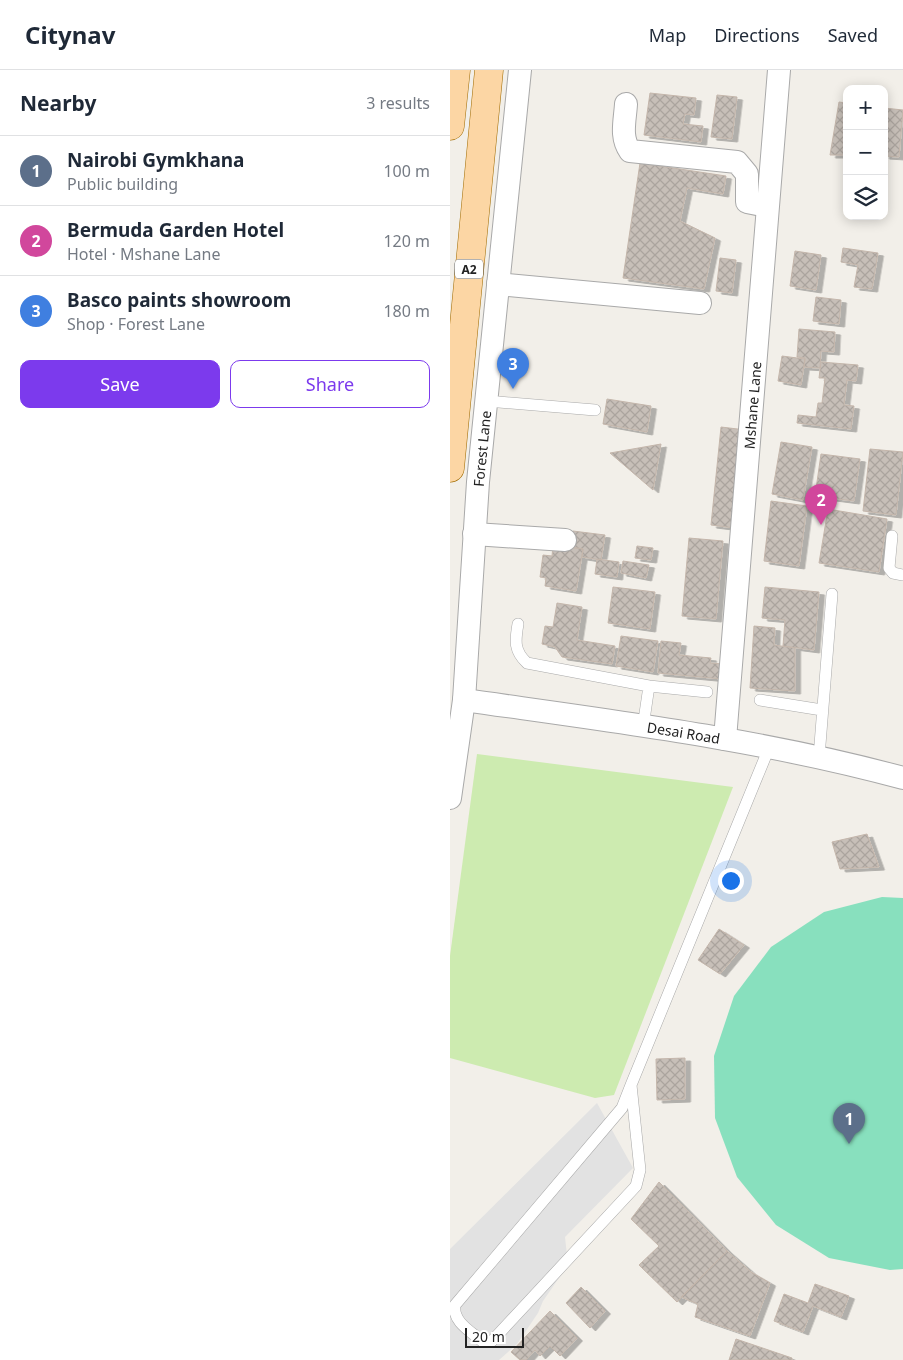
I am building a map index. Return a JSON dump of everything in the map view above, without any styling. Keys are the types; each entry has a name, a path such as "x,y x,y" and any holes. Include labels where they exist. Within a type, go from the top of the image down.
{"main road":[{"path":"450,126 456,70"},
{"name":"A2","path":"450,468 489,70"}],"street":[{"name":"Forest Lane","path":"450,798 464,700 474,534 520,70"},
{"name":"Mshane Lane","path":"725,739 779,70"},
{"path":"626,104 623,134 624,143 630,151 737,162 746,174 747,202 767,206"},
{"path":"498,284 700,304"},
{"path":"474,534 565,540"},
{"name":"Desai Road","path":"464,700 725,739 819,757 903,778"},
{"path":"903,772 903,778"}],"lane":[{"path":"487,401 595,410"},
{"path":"892,536 889,568 893,573 903,575"},
{"path":"819,757 832,594"},
{"path":"518,624 514,642 519,655 527,663 649,686 707,692"},
{"path":"642,727 649,686"},
{"path":"760,700 822,710"},
{"path":"631,1085 640,1170 636,1186 492,1341 483,1342 456,1319 455,1305 617,1116 769,748"}],"green space":[{"path":"477,754 733,787 614,1095 595,1098 450,1058 450,956"},
{"path":"882,897 903,898 903,1269 890,1270 829,1258 776,1225 737,1177 715,1118 714,1056 734,996 771,947 824,912"}],"shaded area":[{"path":"597,1103 633,1168 565,1237 568,1265 517,1344 499,1360 450,1360 450,1249"}],"building":[{"path":"650,93 696,98 694,115 685,114 683,124 703,126 701,142 644,135"},
{"path":"717,95 737,97 732,139 711,137"},
{"path":"839,102 843,102 843,155 830,155"},
{"path":"888,108 903,110 899,157 888,156"},
{"path":"640,163 726,176 723,194 687,188 680,221 715,238 704,289 623,278"},
{"path":"843,248 878,253 872,289 854,287 858,265 841,262"},
{"path":"795,251 821,255 816,290 790,286"},
{"path":"720,258 736,260 732,293 716,291"},
{"path":"816,297 841,300 839,324 813,321"},
{"path":"799,329 835,332 834,352 821,351 820,368 804,367 805,358 797,357"},
{"path":"782,356 805,359 801,385 778,381"},
{"path":"821,362 858,365 856,381 847,380 844,405 854,406 851,429 797,423 798,415 816,417 818,403 822,403 825,378 819,378"},
{"path":"607,399 651,406 647,432 603,424"},
{"path":"721,427 746,430 735,528 711,525"},
{"path":"781,442 812,447 803,500 772,494"},
{"path":"661,444 653,490 610,453"},
{"path":"870,449 903,452 896,515 863,511"},
{"path":"821,454 860,459 854,501 815,496"},
{"path":"771,501 807,506 799,566 764,561"},
{"path":"828,509 887,519 879,572 819,563"},
{"path":"573,531 605,535 601,560 582,557 583,549 571,547"},
{"path":"689,538 723,541 716,619 682,616"},
{"path":"553,545 583,549 576,591 545,586 546,578 540,577 543,555 552,556"},
{"path":"637,546 653,548 651,560 635,558"},
{"path":"597,559 619,562 617,577 595,574"},
{"path":"623,561 649,565 646,578 621,573"},
{"path":"613,587 655,592 650,629 608,623"},
{"path":"765,587 819,592 814,650 783,646 785,620 762,618"},
{"path":"557,603 582,607 577,640 615,646 612,664 562,657 555,647 542,644 545,626 553,627"},
{"path":"754,626 775,628 774,645 795,648 795,691 750,688"},
{"path":"621,636 658,641 653,672 616,666"},
{"path":"661,641 681,643 679,655 711,658 710,663 723,664 722,679 658,673"},
{"path":"867,834 879,867 840,869 832,842"},
{"path":"719,929 744,945 720,974 698,960"},
{"path":"685,1058 685,1099 657,1100 656,1059"},
{"path":"659,1182 727,1251 677,1302 639,1265 659,1246 631,1219"},
{"path":"727,1251 751,1272 770,1283 750,1336 695,1317 698,1304 681,1297"},
{"path":"815,1284 849,1296 841,1317 813,1306 803,1332 774,1321 784,1294 808,1303"},
{"path":"581,1287 605,1311 590,1328 566,1303"},
{"path":"550,1311 577,1338 560,1356 550,1346 540,1356 535,1350 526,1360 520,1360 511,1352"},
{"path":"736,1339 792,1358 792,1360 729,1360"}],"place":[{"name":"Basco paints showroom","path":"513,389"},
{"name":"Bermuda Garden Hotel","path":"821,525"},
{"name":"Nairobi Gymkhana","path":"849,1144"}]}
